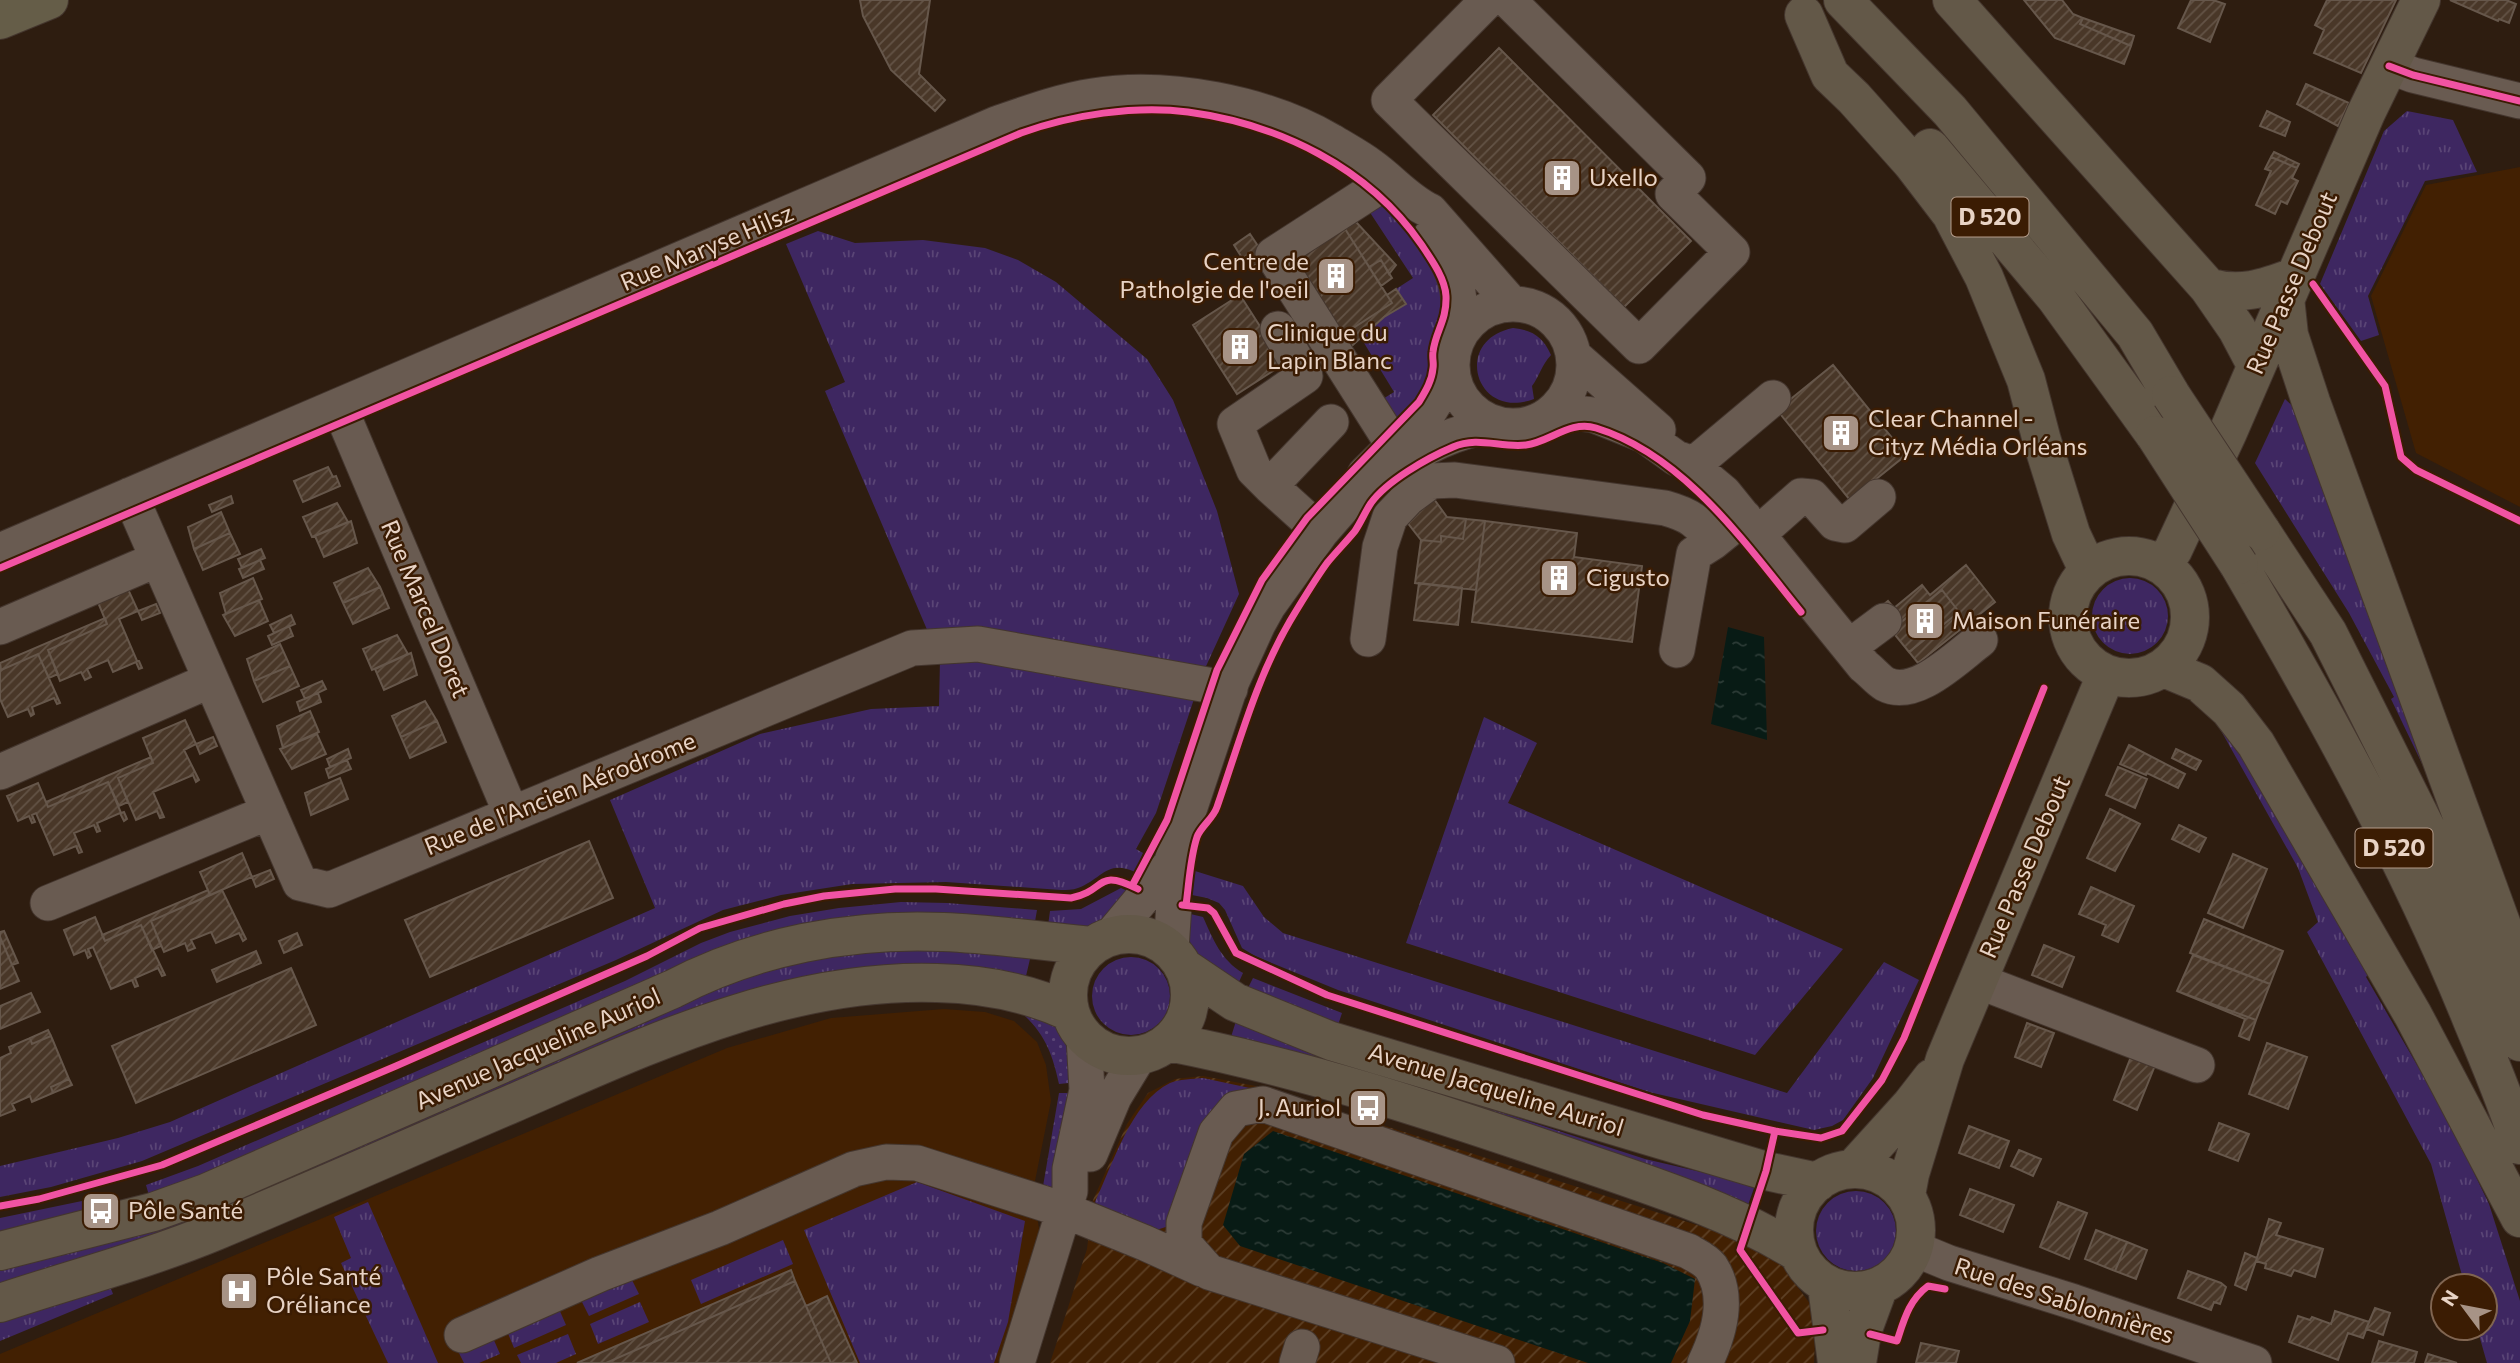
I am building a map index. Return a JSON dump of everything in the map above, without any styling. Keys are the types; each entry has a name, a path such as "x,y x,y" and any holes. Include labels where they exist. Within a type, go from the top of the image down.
{"highway":[{"path":"0,20 48,0"}],"main road":[{"name":"D 520","path":"1843,0 1950,111 2135,334 2171,395 2328,634 2433,842 2520,1042"},
{"path":"1952,0 2208,287 2237,329 2252,374 2262,379 2278,381 2297,390 2311,402"},
{"name":"Rue Passe Debout","path":"2163,565 2177,542 2228,432 2366,113 2421,0"},
{"name":"D 520","path":"1796,8 1898,111 2056,298 2155,435 2239,565 2358,776 2407,873 2452,969 2510,1111 2520,1144"},
{"path":"1796,8 1830,75 1912,163 1957,225 1984,277 2026,380 2071,534 2088,570"},
{"path":"2208,287 2228,293 2273,285 2289,287 2289,335 2311,402 2520,975"},
{"path":"2127,555 2147,558 2163,565 2180,582 2188,599 2191,618 2187,638 2178,655 2164,668 2146,677 2125,679 2106,675 2088,664 2075,647 2068,628 2068,606 2075,586 2088,570 2106,559 2127,555"},
{"path":"2164,668 2200,683 2229,709 2256,744 2413,1015 2520,1218"},
{"name":"Rue Passe Debout","path":"1906,1195 1945,1059 2106,675"},
{"name":"Avenue Jacqueline Auriol","path":"0,1251 153,1212 205,1193 636,1006 708,971 767,951 830,938 894,932 1101,941"},
{"path":"1132,933 1152,937 1178,959 1190,982 1190,1009 1178,1033 1154,1049 1124,1057 1109,1054 1077,1024 1067,997 1073,968 1101,941 1132,933"},
{"name":"Avenue Jacqueline Auriol","path":"1178,959 1235,1002 1331,1041 1766,1171 1836,1176"},
{"name":"Avenue Jacqueline Auriol","path":"0,1303 213,1233 663,1038 777,1001 824,990 889,983 965,984 1027,995 1077,1024"},
{"name":"Avenue Jacqueline Auriol","path":"1154,1049 1284,1068 1425,1108 1640,1182 1748,1225 1797,1252"},
{"name":"Rue Passe Debout","path":"1836,1176 1912,1105 1945,1059"},
{"path":"1865,1170 1888,1178 1906,1195 1918,1230 1915,1249 1907,1264 1880,1286 1844,1291 1827,1286 1814,1277 1804,1265 1797,1252 1794,1236 1795,1221 1807,1193 1836,1176 1865,1170"},
{"path":"1827,1286 1837,1363"},
{"path":"1857,1363 1862,1332 1880,1286"}],"street":[{"path":"1488,0 1389,100 1570,294 1639,346 1732,252 1674,194 1688,178 1508,0"},
{"path":"2389,66 2413,75 2520,101"},
{"name":"Rue Maryse Hilsz","path":"0,551 996,124 1051,105 1094,96 1133,92 1175,94 1214,100 1270,113 1328,139 1371,166 1416,205 1430,211 1511,303"},
{"path":"1372,191 1273,255 1394,446"},
{"name":"Rue Maryse Hilsz","path":"1171,864 1230,689 1258,624 1321,532 1355,493 1364,474 1430,410 1454,358 1461,310 1459,291 1440,247 1421,222 1416,205"},
{"path":"1511,303 1528,305 1544,312 1558,324 1568,338 1573,355 1573,375 1566,394 1554,410 1537,421 1518,426 1498,424 1482,417 1468,406 1458,391 1454,358 1465,326 1478,314 1493,306 1511,303"},
{"path":"1278,329 1305,376 1235,424 1254,470 1321,532"},
{"path":"1573,355 1642,418 1685,452 1689,464"},
{"path":"1689,464 1773,398"},
{"name":"Rue Marcel Doret","path":"339,406 511,813"},
{"path":"1554,410 1594,415 1644,435 1689,464 1724,493 1864,666 1886,685 1906,688 1927,680 1980,640"},
{"path":"1270,486 1331,422"},
{"name":"Rue Maryse Hilsz","path":"1355,493 1375,484 1416,454 1450,435 1498,424"},
{"path":"1368,639 1381,547 1390,517 1408,498 1432,481 1455,480 1665,508 1687,514 1703,528 1713,542"},
{"name":"Rue de l'Ancien Aérodrome","path":"130,495 300,883 329,890 912,648 978,644 1230,689"},
{"path":"1677,650 1694,554 1801,496 1812,497 1835,523 1845,525 1878,497"},
{"path":"0,627 158,559"},
{"path":"1849,647 1884,621"},
{"path":"0,772 211,680"},
{"path":"47,903 269,812"},
{"path":"1101,941 1171,864"},
{"path":"1171,864 1178,959"},
{"path":"1978,981 2197,1065"},
{"path":"1017,1363 1067,1200 1070,1169 1087,1090 1077,1024"},
{"path":"1067,1200 1084,1173 1114,1097 1154,1049"},
{"path":"1209,1272 1184,1244 1184,1223 1216,1133 1236,1110 1264,1104 1688,1251 1710,1265 1720,1287 1721,1317 1705,1363"},
{"path":"461,1335 600,1274 720,1228 842,1174 870,1164 903,1161 1067,1200 1146,1243 1209,1272 1497,1363"},
{"name":"Rue des Sablonnières","path":"1915,1249 1949,1263 2074,1301 2254,1363"}],"shaded area":[{"path":"2520,167 2520,507 2416,453 2371,296 2426,185"},
{"path":"944,1009 985,1012 1014,1021 1037,1042 1046,1065 1051,1101 1033,1191 1040,1235 998,1363 0,1363 0,1354 727,1048 831,1018"},
{"path":"1203,1076 1266,1088 1769,1248 1816,1312 1814,1363 1050,1363 1087,1249 1093,1200 1127,1124 1148,1093 1175,1079"}],"green space":[{"path":"2407,111 2453,120 2477,172 2425,181 2368,296 2379,335 2361,341 2320,284 2384,131"},
{"path":"1384,202 1415,235 1442,280 1444,320 1433,351 1433,369 1428,387 1393,428 1378,402 1394,392 1361,338 1384,317 1405,303 1396,289 1413,278 1369,211"},
{"path":"818,231 855,243 923,240 985,248 1018,260 1056,282 1147,359 1173,400 1217,511 1239,594 1202,675 1156,813 1136,849 1143,853 1135,872 1111,869 1076,889 1067,890 946,882 852,884 781,895 723,910 616,960 142,1161 51,1187 0,1197 0,1166 118,1138 170,1122 655,908 610,800 760,734 871,709 939,706 940,660 825,391 845,382 786,244"},
{"path":"1513,328 1536,336 1545,343 1551,355 1532,386 1534,399 1514,403 1497,399 1485,389 1478,376 1477,362 1482,347 1494,335"},
{"path":"2285,399 2298,411 2426,772 2391,699 2394,697 2349,613 2255,463"},
{"path":"2130,578 2144,581 2157,589 2165,602 2168,616 2165,630 2157,643 2144,651 2130,654 2116,651 2103,643 2095,630 2092,616 2095,602 2103,589 2116,581"},
{"path":"2197,697 2220,715 2371,971 2366,977 2446,1115 2489,1204 2520,1301 2520,1363 2487,1363 2481,1342 2499,1342 2499,1272 2461,1272 2431,1164 2307,932 2318,922 2298,868 2215,720 2195,705"},
{"path":"1484,717 1537,743 1508,803 1843,949 1755,1055 1406,943"},
{"path":"1195,871 1243,886 1264,917 1283,933 1787,1093 1884,962 1919,980 1873,1078 1843,1120 1814,1130 1649,1092 1338,990 1255,956 1242,948 1225,910 1219,903 1192,895"},
{"path":"1121,888 1134,894 1112,919 1089,931 1047,933 1050,911 1081,909"},
{"path":"901,902 1037,910 1033,933 842,930 152,1206 146,1185 198,1166 625,981 701,943 730,932 790,916"},
{"path":"1182,912 1203,917 1223,955 1243,973 1234,993 1206,974 1186,934"},
{"path":"939,948 1030,959 1026,976 940,965 876,966 214,1214 0,1285 0,1268 213,1210 656,1018 716,986 745,975 836,953"},
{"path":"1131,957 1146,960 1158,969 1167,981 1170,996 1167,1011 1158,1023 1146,1032 1131,1035 1116,1032 1104,1023 1095,1011 1092,996 1095,981 1104,969 1116,960"},
{"path":"1253,978 1342,1013 1335,1034 1244,996"},
{"path":"1031,1004 1054,1021 1072,1050 1079,1082 1059,1084 1048,1047 1025,1016"},
{"path":"1236,1021 1312,1051 1645,1159 1714,1175 1754,1188 1748,1205 1231,1037"},
{"path":"1203,1078 1278,1094 1262,1096 1172,1225 1150,1232 1106,1217 1095,1202 1125,1135 1144,1104 1170,1083"},
{"path":"1059,1093 1078,1093 1060,1178 1051,1188 1042,1192"},
{"path":"917,1182 1025,1221 1008,1322 994,1363 860,1363 804,1230"},
{"path":"1856,1191 1871,1194 1884,1203 1893,1216 1896,1231 1893,1246 1884,1259 1871,1268 1856,1271 1841,1268 1828,1259 1819,1246 1816,1231 1819,1216 1828,1203 1841,1194"},
{"path":"82,1201 89,1225 0,1244 0,1218"},
{"path":"368,1202 438,1363 388,1363 341,1263 351,1258 334,1217"},
{"path":"783,1240 793,1264 701,1304 691,1280"},
{"path":"106,1276 113,1294 0,1341 0,1312"},
{"path":"631,1278 639,1294 589,1316 581,1300"},
{"path":"640,1302 649,1322 598,1344 590,1324"},
{"path":"559,1309 566,1325 514,1348 507,1331"},
{"path":"568,1334 576,1354 556,1363 521,1363 517,1355"},
{"path":"493,1338 500,1354 479,1363 464,1363 459,1353"}],"water":[{"path":"1728,627 1764,637 1767,740 1711,724"},
{"path":"1273,1131 1663,1263 1695,1279 1690,1321 1671,1363 1588,1363 1240,1246 1223,1225 1244,1154"}],"building":[{"path":"860,0 930,0 919,74 945,100 935,111 891,70 863,16"},
{"path":"2024,0 2062,0 2073,14 2083,18 2080,24 2131,46 2124,64 2055,38"},
{"path":"2191,0 2213,0 2225,4 2210,42 2178,28"},
{"path":"2327,0 2396,0 2361,73 2314,53 2324,30 2315,25"},
{"path":"2450,0 2506,0 2516,4 2509,23 2499,19 2498,21"},
{"path":"2083,18 2134,36 2131,46 2080,24"},
{"name":"Uxello","path":"1499,48 1691,241 1624,307 1433,115"},
{"path":"2306,84 2349,103 2338,126 2297,104"},
{"path":"2267,111 2290,122 2285,136 2260,126"},
{"path":"2274,152 2299,164 2297,168 2271,157"},
{"path":"2271,157 2297,168 2292,178 2298,181 2287,204 2281,201 2275,214 2256,205 2271,171 2265,169"},
{"path":"1356,222 1396,265 1389,274 1381,260 1369,267 1342,224"},
{"name":"Centre de Patholgie de l'oeil","path":"1342,224 1392,303 1336,339 1286,260"},
{"path":"1250,234 1266,258 1249,269 1234,245"},
{"path":"1381,260 1392,278 1381,286 1369,267"},
{"path":"1396,289 1406,304 1384,317 1345,352 1336,339 1392,303 1387,295"},
{"name":"Clinique du Lapin Blanc","path":"1240,295 1284,364 1237,394 1193,325"},
{"name":"Clear Channel - Cityz Média Orléans","path":"1833,365 1906,455 1850,500 1777,410"},
{"path":"328,467 340,486 303,502 294,481"},
{"path":"1431,495 1447,517 1466,519 1463,539 1441,536 1441,542 1421,540 1403,517"},
{"path":"231,496 233,503 212,512 209,505"},
{"path":"337,503 348,522 312,537 303,517"},
{"path":"221,512 230,533 194,549 188,527"},
{"path":"1466,519 1485,521 1476,590 1415,583 1421,540 1441,542 1441,536 1463,539"},
{"path":"351,521 357,543 324,557 315,536"},
{"name":"Cigusto","path":"1485,521 1577,533 1574,557 1642,566 1632,642 1472,622"},
{"path":"230,533 240,554 203,570 194,549"},
{"path":"261,549 265,558 242,568 238,559"},
{"path":"260,560 264,569 243,578 239,569"},
{"path":"1966,565 1995,602 1918,663 1909,652 1959,612 1942,590 1891,630 1876,611 1888,601 1894,608 1922,585 1930,595"},
{"path":"368,568 380,587 343,603 334,583"},
{"path":"253,578 262,599 226,614 220,593"},
{"path":"1419,583 1462,588 1458,625 1414,620"},
{"path":"127,587 138,611 119,619 142,668 139,669 136,662 113,672 108,660 87,669 91,677 85,680 81,672 60,681 48,650 107,624 97,600"},
{"path":"380,587 389,608 353,624 343,603"},
{"name":"Maison Funéraire","path":"1942,590 1959,612 1909,652 1891,630"},
{"path":"259,600 268,621 235,636 223,615"},
{"path":"156,604 160,613 142,620 138,611"},
{"path":"291,615 295,624 274,633 270,625"},
{"path":"105,618 107,624 48,650 58,674 49,678 38,654 1,670 0,663"},
{"path":"289,626 293,636 272,645 268,636"},
{"path":"397,635 408,654 372,670 363,649"},
{"path":"280,644 290,666 254,681 247,659"},
{"path":"411,653 417,675 384,690 375,669"},
{"path":"38,654 60,703 57,704 54,698 32,707 34,714 31,716 28,709 8,717 0,699 0,668 1,670"},
{"path":"290,666 299,686 263,702 254,681"},
{"path":"322,681 326,689 305,699 301,690"},
{"path":"318,693 321,702 300,711 297,702"},
{"path":"425,701 437,721 401,737 392,716"},
{"path":"310,711 319,732 283,748 277,726"},
{"path":"185,720 196,744 184,750 199,780 196,782 193,775 153,792 164,817 160,818 157,811 136,820 118,778 153,763 143,738"},
{"path":"437,721 446,742 410,758 401,737"},
{"path":"317,734 326,754 292,769 280,749"},
{"path":"213,737 217,746 200,754 196,744"},
{"path":"2129,745 2185,774 2178,788 2120,764"},
{"path":"348,749 351,758 330,767 327,759"},
{"path":"2176,749 2201,761 2196,770 2172,758"},
{"path":"151,757 153,763 118,778 128,802 119,806 108,782 48,807 46,802"},
{"path":"347,760 351,769 329,778 326,769"},
{"path":"2118,767 2147,779 2135,808 2106,795"},
{"path":"340,778 348,799 311,815 305,793"},
{"path":"108,782 121,813 124,812 127,819 124,821 120,813 97,823 100,831 97,832 94,825 74,833 82,852 79,853 76,846 54,855 36,813 32,815 35,822 32,823 29,816 18,821 7,796 38,783 48,807"},
{"path":"2110,809 2140,824 2115,871 2087,858"},
{"path":"2179,825 2206,838 2199,852 2172,839"},
{"path":"589,841 613,898 430,977 405,920"},
{"path":"242,853 252,877 210,895 200,872"},
{"path":"2233,854 2267,869 2243,928 2208,913"},
{"path":"270,870 274,879 256,887 252,877"},
{"path":"2091,887 2134,906 2118,942 2102,935 2106,925 2079,914"},
{"path":"208,890 210,895 151,921 161,946 152,950 141,925 105,941 102,935"},
{"path":"222,890 246,939 243,941 239,933 216,943 211,932 191,940 195,948 188,951 185,943 164,952 151,921"},
{"path":"95,917 105,941 141,925 165,975 162,976 158,968 135,978 138,986 135,987 132,980 111,989 93,947 88,949 91,956 88,958 85,950 74,955 64,930"},
{"path":"2204,919 2283,951 2270,984 2190,953"},
{"path":"4,931 18,963 12,965 0,937 0,932"},
{"path":"297,933 302,945 284,953 279,941"},
{"path":"0,937 19,981 0,989"},
{"path":"2044,945 2074,957 2062,987 2032,975"},
{"path":"256,951 261,963 217,982 212,970"},
{"path":"2193,955 2270,984 2256,1020 2177,991"},
{"path":"291,968 316,1025 136,1103 112,1046"},
{"path":"2177,991 2256,1020 2249,1040 2239,1036 2245,1019"},
{"path":"31,993 40,1012 0,1029 0,1006"},
{"path":"2027,1023 2054,1033 2041,1067 2015,1057"},
{"path":"48,1030 51,1036 32,1044 30,1038"},
{"path":"51,1036 69,1079 51,1087 53,1093 32,1102 30,1096 12,1104 15,1110 0,1116 0,1058 11,1053 9,1047 30,1038 32,1044"},
{"path":"2267,1043 2307,1057 2288,1109 2249,1094"},
{"path":"2134,1049 2158,1058 2137,1110 2114,1100"},
{"path":"69,1079 72,1085 53,1093 51,1087"},
{"path":"2219,1123 2249,1134 2238,1161 2209,1150"},
{"path":"1969,1126 2009,1141 1999,1168 1959,1153"},
{"path":"2019,1150 2041,1159 2033,1176 2011,1166"},
{"path":"1970,1189 2014,1205 2003,1232 1960,1215"},
{"path":"2058,1202 2087,1213 2069,1259 2040,1247"},
{"path":"2269,1219 2281,1223 2276,1235 2323,1249 2315,1277 2294,1270 2291,1276 2265,1268 2266,1264 2256,1261"},
{"path":"2096,1230 2127,1242 2115,1271 2085,1259"},
{"path":"2127,1242 2147,1250 2136,1279 2115,1271"},
{"path":"2245,1253 2257,1258 2246,1290 2235,1285"},
{"path":"791,1270 795,1281 606,1363 577,1363"},
{"path":"2188,1271 2226,1287 2220,1304 2214,1302 2211,1310 2178,1298"},
{"path":"795,1281 831,1363 606,1363"},
{"path":"827,1296 857,1363 831,1363 806,1306"},
{"path":"2375,1308 2390,1313 2383,1335 2366,1329"},
{"path":"2335,1311 2369,1322 2363,1338 2348,1333 2338,1360 2289,1342 2298,1316 2310,1320 2312,1317 2331,1324"},
{"path":"2379,1341 2417,1352 2414,1363 2372,1363"},
{"path":"1921,1343 1959,1351 1956,1363 1916,1363"},
{"path":"2428,1354 2457,1363 2425,1363"}],"cycle path":[{"path":"2389,66 2413,75 2520,101"},
{"path":"0,568 1021,133 1061,121 1103,113 1147,110 1188,112 1255,127 1318,154 1375,193 1399,217 1437,269 1445,289 1445,312 1434,345 1431,377 1419,402 1307,518 1262,580 1217,670 1167,820 1132,886"},
{"path":"2313,284 2385,386 2401,457 2416,470 2520,521"},
{"path":"1186,905 1197,837 1215,811 1267,666 1290,621 1322,570 1355,531 1378,495 1408,471 1443,452 1471,442 1526,445 1569,429 1587,426 1628,441 1657,458 1710,504 1801,612"},
{"path":"1182,905 1208,908 1214,913 1236,953 1327,995 1703,1115 1821,1138 1842,1131 1882,1080 1904,1038 2044,688"},
{"path":"0,1206 39,1199 162,1165 647,956 700,928 784,904 824,896 895,889 1071,898 1091,891 1107,880 1138,889"},
{"path":"1775,1131 1766,1171 1740,1250 1798,1333 1823,1330"},
{"path":"1870,1334 1897,1341 1916,1298 1928,1286 1945,1289"}],"place":[{"name":"Uxello","path":"1562,178"},
{"name":"Centre de Patholgie de l'oeil","path":"1336,276"},
{"name":"Clinique du Lapin Blanc","path":"1240,347"},
{"name":"Clear Channel - Cityz Média Orléans","path":"1841,433"},
{"name":"Cigusto","path":"1559,578"},
{"name":"Maison Funéraire","path":"1925,621"},
{"name":"J. Auriol","path":"1368,1108"},
{"name":"Pôle Santé","path":"101,1211"},
{"name":"Pôle Santé Oréliance","path":"239,1291"}]}
